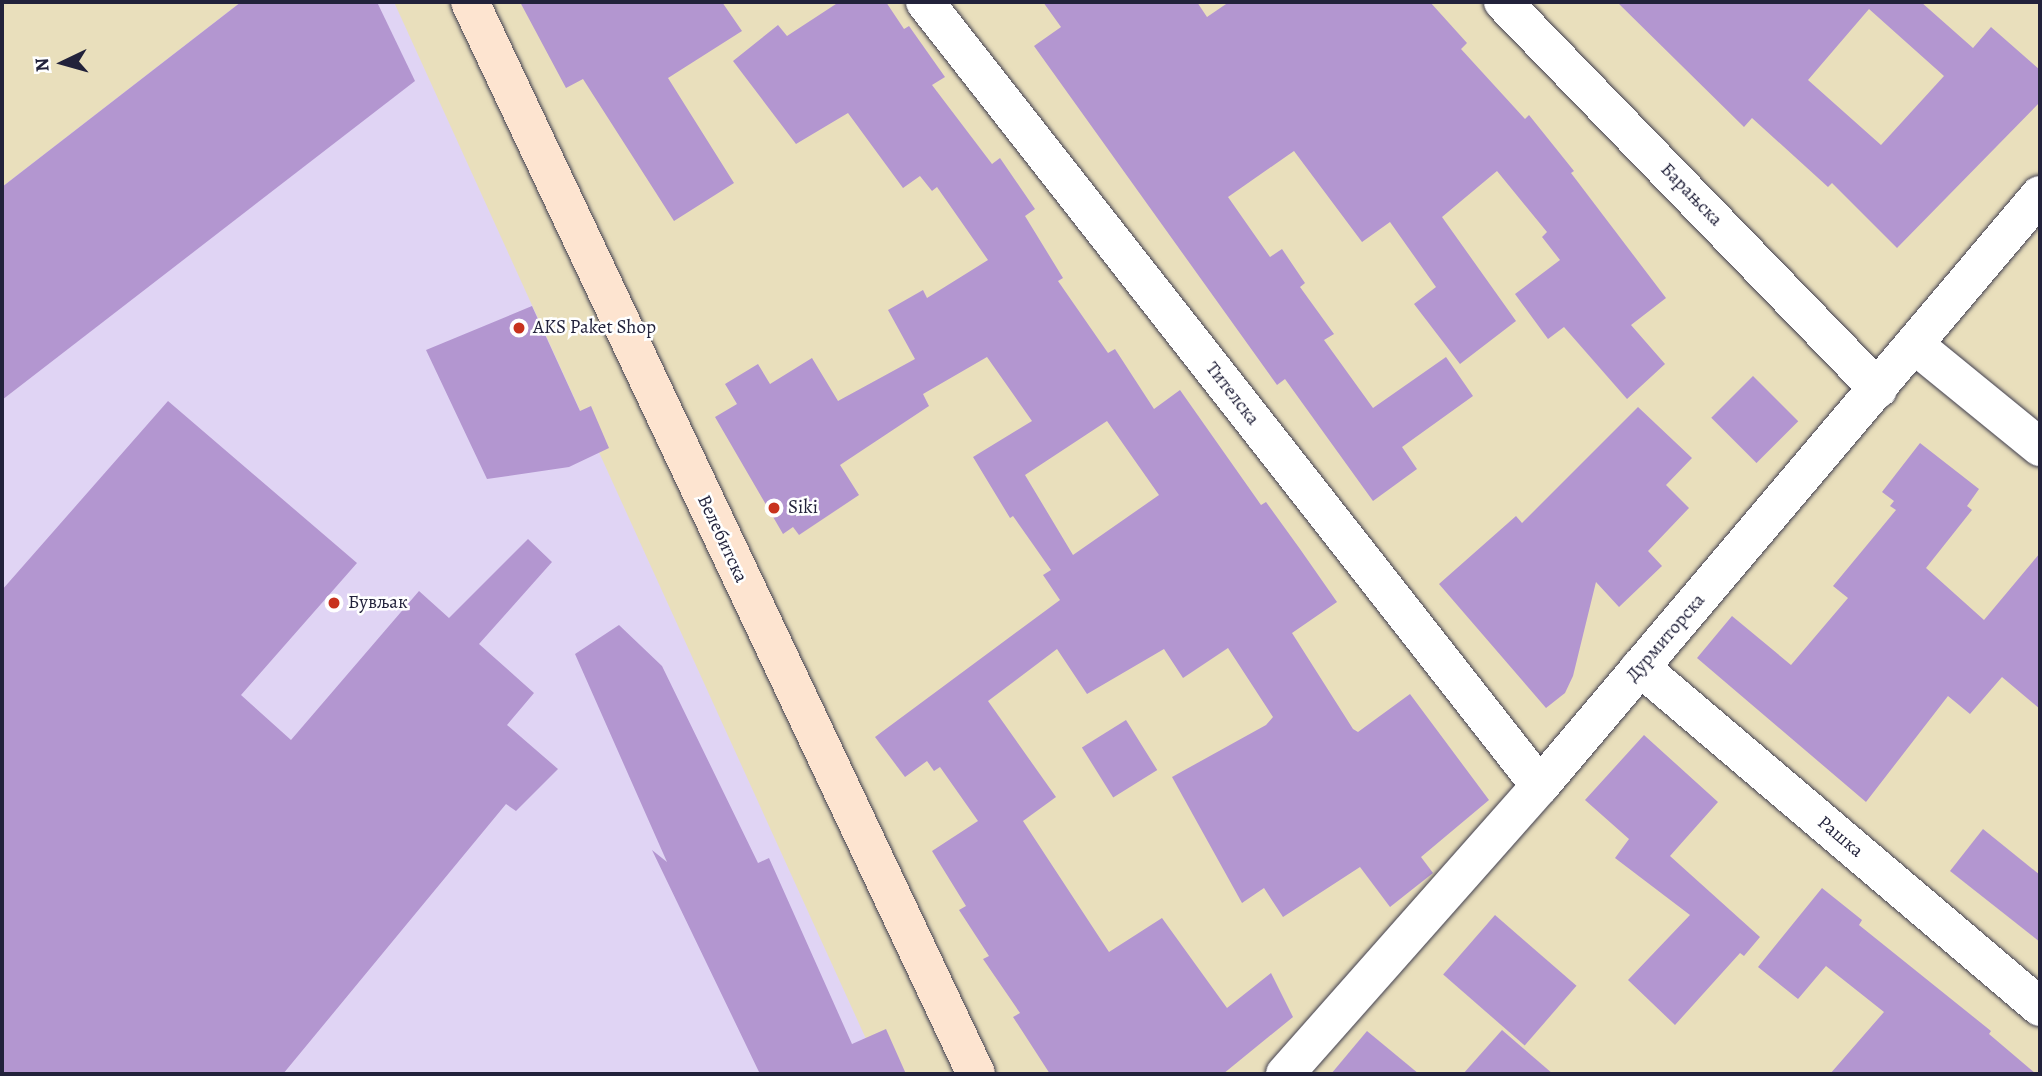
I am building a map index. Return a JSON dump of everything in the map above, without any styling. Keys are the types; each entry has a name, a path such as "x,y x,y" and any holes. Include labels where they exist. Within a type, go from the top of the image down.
{"street":[{"name":"Велебитска","path":"470,2 976,1074"},
{"name":"Тителска","path":"925,2 1540,786"},
{"name":"Барањска","path":"1503,2 1878,389"},
{"name":"Дурмиторска","path":"1288,1073 1540,786 1916,346 2040,195"},
{"path":"1916,346 2040,447"},
{"name":"Рашка","path":"1640,667 2040,1007"}],"shaded area":[{"name":"Бувљак","path":"241,2 394,2 882,1074 2,1074 2,187"}],"building":[{"path":"241,2 377,2 415,81 2,400 2,187"},
{"path":"520,2 722,2 742,31 668,78 734,183 674,221 583,79 566,88"},
{"path":"839,2 886,2 904,29 909,26 945,77 932,85 992,164 1000,158 1035,209 1025,216 1063,278 1058,281 1108,353 1115,349 1154,409 1180,390 1261,505 1266,502 1337,602 1292,633 1353,729 1358,732 1410,694 1489,800 1421,857 1433,873 1390,907 1360,867 1283,917 1264,888 1242,903 1172,777 1266,725 1273,717 1228,648 1183,678 1164,649 1087,694 1057,649 988,701 1056,797 1023,821 1109,952 1162,918 1227,1008 1271,973 1293,1017 1223,1074 1050,1074 1013,1017 1020,1013 983,959 989,956 959,910 966,906 932,851 978,821 940,767 934,771 927,761 905,777 875,737 1060,600 1043,575 1051,570 1013,516 1010,518 973,457 1032,421 987,357 923,394 929,406 840,465 859,495 799,535 793,527 783,534 715,417 737,404 725,384 758,364 770,384 812,358 838,401 915,359 888,310 923,290 927,298 988,260 937,187 932,191 920,176 903,188 848,113 796,144 733,61 778,25 787,36","holes":["1107,421 1159,495 1073,555 1025,475"]},
{"path":"1043,2 1197,2 1207,17 1229,2 1430,2 1467,43 1461,49 1525,119 1529,115 1574,171 1571,173 1666,298 1631,325 1665,364 1627,399 1564,327 1548,339 1515,294 1560,260 1542,237 1547,232 1497,171 1442,217 1516,321 1460,364 1414,304 1436,287 1390,222 1362,242 1294,151 1228,197 1270,257 1282,249 1305,283 1300,287 1334,334 1324,340 1373,408 1446,357 1473,396 1402,447 1417,469 1373,501 1285,379 1277,385 1034,46 1061,27"},
{"path":"1617,2 1921,2 1973,48 1991,27 2040,70 2040,102 1897,248 1832,183 1828,187 1752,118 1744,127","holes":["1869,9 1944,76 1881,145 1808,80"]},
{"path":"532,306 580,411 591,406 609,448 569,467 487,479 426,350"},
{"path":"1753,376 1798,421 1757,463 1711,418"},
{"path":"168,401 357,563 241,695 291,740 419,591 449,618 528,539 552,562 479,644 534,693 507,725 558,769 516,811 506,804 283,1074 2,1074 2,590"},
{"path":"1638,407 1692,458 1666,485 1689,508 1648,551 1662,566 1619,607 1596,582 1573,676 1565,693 1546,708 1439,584 1516,516 1522,523"},
{"path":"1920,443 1979,489 1967,506 1972,510 1926,568 1984,620 2040,553 2040,709 2002,677 1970,714 1948,696 1866,802 1697,658 1732,616 1791,665 1848,598 1833,586 1896,510 1890,506 1894,501 1882,492"},
{"path":"619,625 662,666 758,863 769,858 852,1044 886,1029 906,1074 760,1074 652,850 667,862 575,654"},
{"path":"1126,720 1157,770 1113,798 1082,748"},
{"path":"1644,735 1718,802 1670,856 1760,937 1744,956 1740,953 1675,1025 1628,980 1690,915 1615,858 1629,839 1585,800"},
{"path":"1983,829 2040,875 2040,942 1950,871"},
{"path":"1822,888 1862,920 1859,925 1991,1031 1989,1034 2036,1074 1830,1074 1884,1012 1826,966 1798,999 1758,967"},
{"path":"1495,915 1577,986 1525,1045 1443,975"},
{"path":"1502,1030 1553,1074 1463,1074"},
{"path":"1367,1031 1419,1074 1331,1074"}],"place":[{"name":"AKS Paket Shop","path":"519,328"},
{"name":"Siki","path":"774,508"},
{"name":"Бувљак","path":"334,603"}]}
